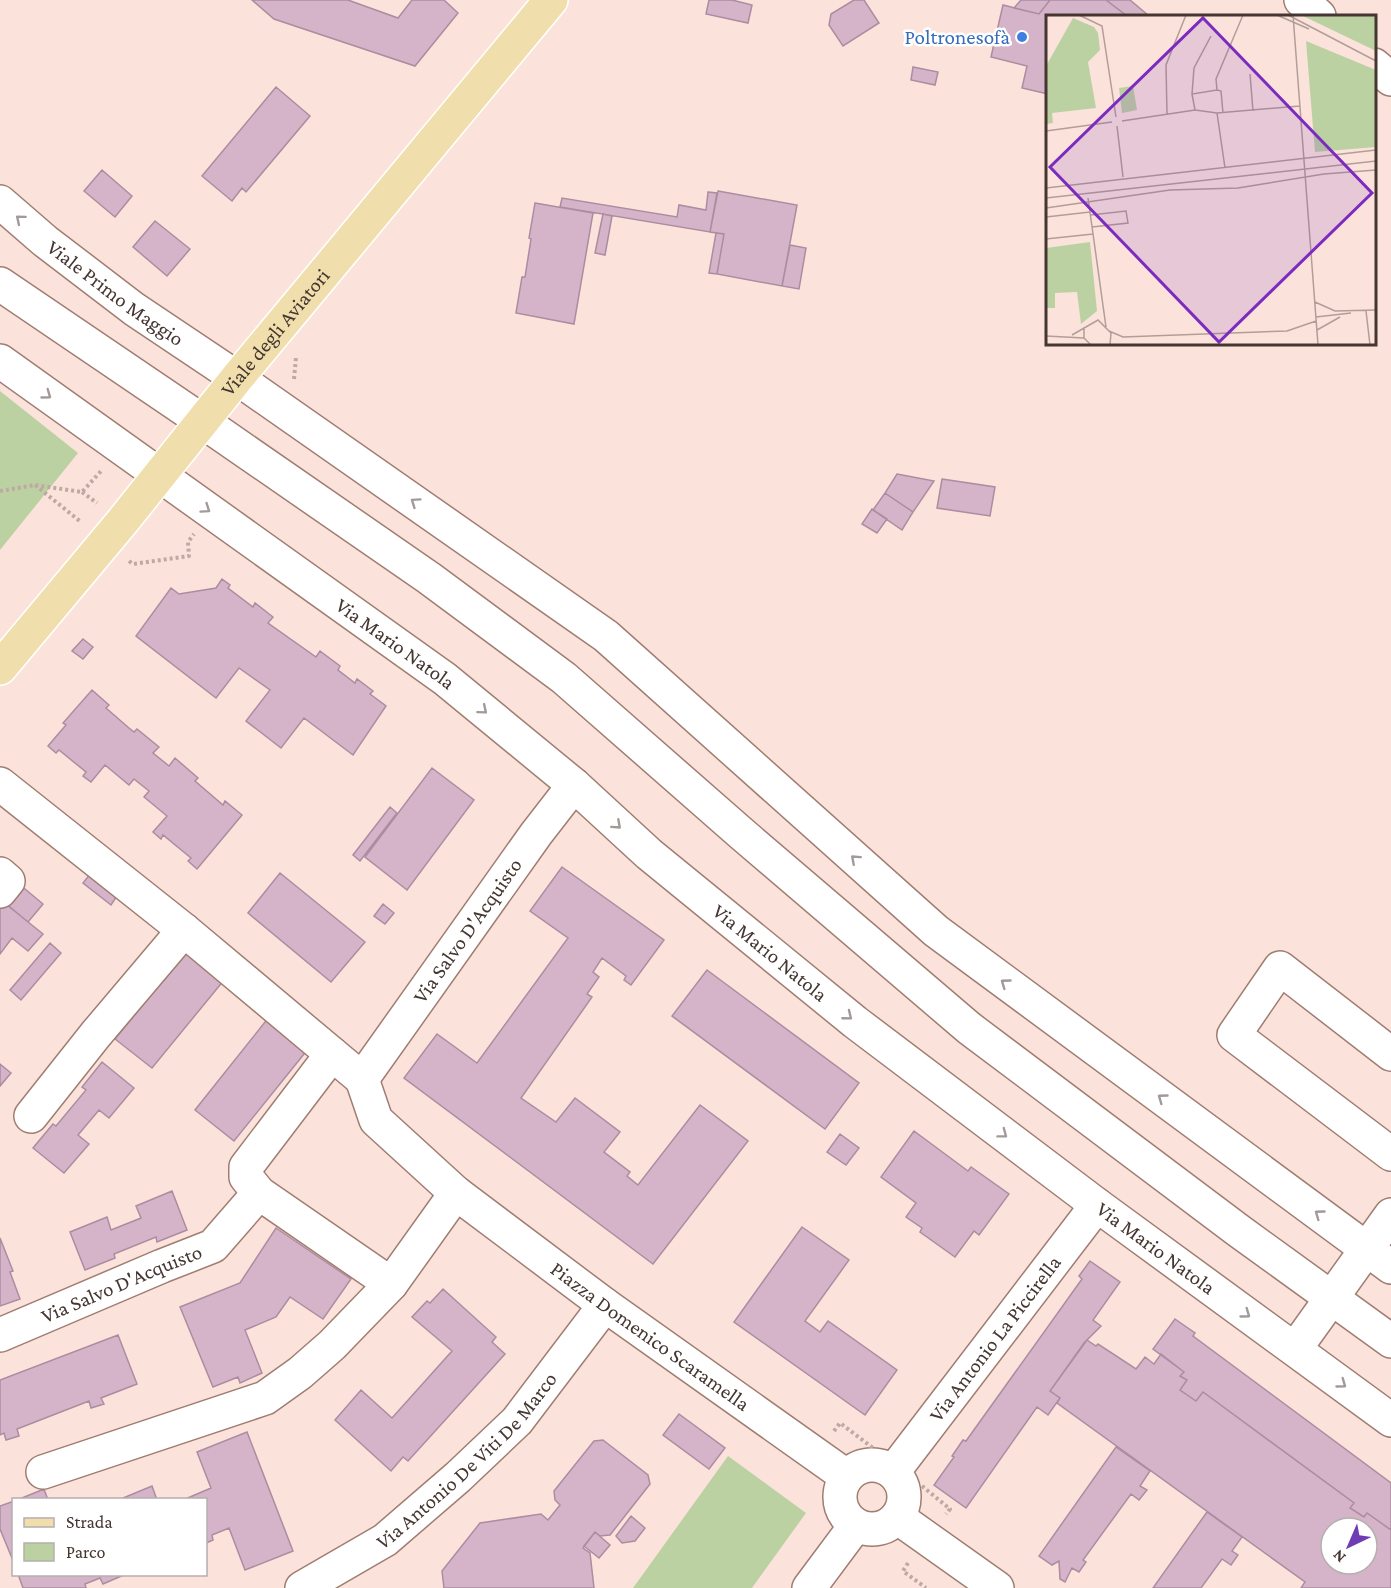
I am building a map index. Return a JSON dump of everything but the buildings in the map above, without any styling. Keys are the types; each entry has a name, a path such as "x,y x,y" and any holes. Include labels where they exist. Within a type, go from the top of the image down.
{"main road":[{"name":"Viale degli Aviatori","path":"0,668 551,0"}],"street":[{"path":"1300,0 1318,15"},
{"path":"1376,66 1391,79"},
{"name":"Viale Primo Maggio","path":"0,202 134,309 237,378"},
{"path":"0,284 429,578 564,678 969,1028 1239,1231 1391,1341"},
{"path":"0,361 159,475"},
{"path":"237,378 606,636 936,932 1378,1258"},
{"name":"Via Mario Natola","path":"159,475 446,679 574,785 649,854 855,1022 1097,1205 1391,1420"},
{"path":"0,784 184,930 362,1079"},
{"name":"Via Salvo D'Acquisto","path":"362,1079 536,834 574,785"},
{"path":"0,874 8,881 0,891"},
{"path":"30,1116 184,930"},
{"path":"1391,1054 1280,968 1234,1035 1391,1154"},
{"path":"332,1054 246,1167 246,1177 259,1193 391,1284"},
{"name":"Piazza Domenico Scaramella","path":"362,1079 376,1120 456,1194 605,1305 846,1476"},
{"name":"Via Salvo D'Acquisto","path":"0,1335 213,1246 259,1193"},
{"path":"43,1472 265,1398 300,1373 332,1345 391,1284 456,1194"},
{"name":"Via Antonio La Piccirella","path":"893,1472 1097,1205"},
{"path":"1294,1349 1331,1298 1378,1258 1391,1215"},
{"name":"Via Antonio De Viti De Marco","path":"302,1588 385,1540 458,1477 517,1421 605,1305"},
{"path":"866,1465 876,1465 893,1472 902,1485 904,1496 902,1508 897,1517 888,1525 878,1529 867,1529 847,1518 839,1497 846,1476 866,1465"},
{"path":"897,1517 997,1588"},
{"path":"809,1588 856,1525"}],"path":[{"path":"0,491 35,485 82,492 121,449"}],"green space":[{"path":"0,391 78,453 0,550"},
{"path":"728,1456 806,1513 752,1588 633,1588"}],"place":[{"name":"Poltronesofà","path":"1022,37"}]}
